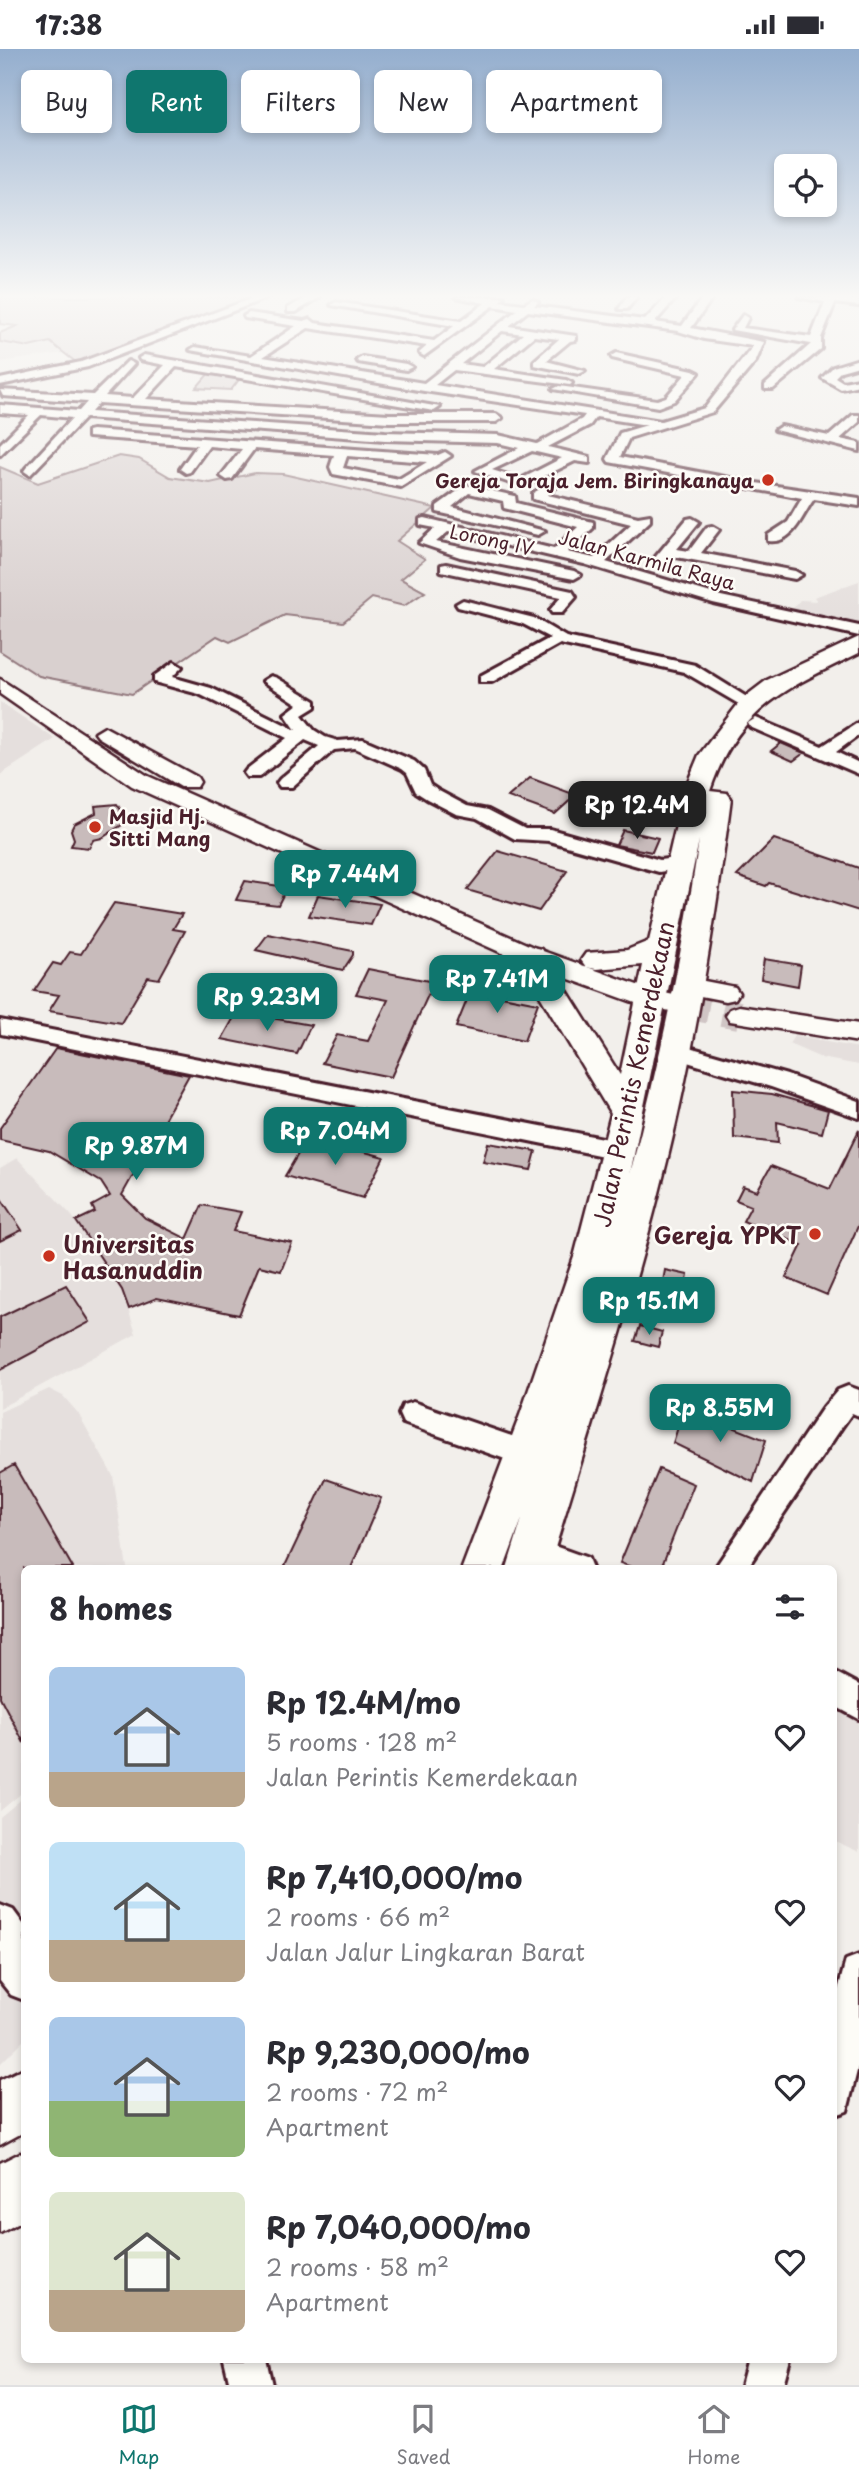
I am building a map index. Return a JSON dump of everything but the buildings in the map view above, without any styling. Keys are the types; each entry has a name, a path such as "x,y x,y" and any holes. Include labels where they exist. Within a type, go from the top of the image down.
{"highway":[{"name":"Jalan Perintis Kemerdekaan","path":"484,1565 540,1415 592,1257 628,1114 697,791 708,760 804,669 859,644"},
{"name":"Jalan Perintis Kemerdekaan","path":"530,1560 632,1230 685,1002 716,807 725,774 738,744 756,715 831,668 859,657"},
{"path":"596,960 631,959 662,946"},
{"path":"531,956 628,1114"},
{"path":"651,997 685,1002"},
{"path":"0,2117 21,2098"},
{"path":"0,2204 21,2182"}],"main road":[{"path":"0,663 167,773 545,944 596,960"},
{"path":"0,685 140,781 531,956 651,997"},
{"path":"685,1002 736,1001 859,1015"},
{"path":"736,1001 859,1033"}],"street":[{"path":"30,471 88,406"},
{"path":"293,406 305,412 389,418 435,413 496,418 493,439"},
{"path":"305,412 308,406"},
{"path":"343,415 349,406"},
{"path":"389,418 394,406"},
{"path":"415,406 435,413"},
{"path":"554,406 592,415 670,423"},
{"path":"624,436 719,406"},
{"path":"0,409 308,431 493,439 719,480 811,495 857,499"},
{"path":"2,447 38,412"},
{"path":"592,415 561,434 481,471 517,483 528,481 595,456 624,436 638,419"},
{"path":"831,440 857,418"},
{"path":"0,428 20,429"},
{"path":"782,430 859,447"},
{"path":"293,454 308,431"},
{"path":"92,434 250,446 293,454 342,452 438,459"},
{"path":"517,443 561,434"},
{"path":"99,452 114,436"},
{"path":"452,438 472,443"},
{"path":"146,456 159,439"},
{"path":"342,452 335,470 355,475 416,476 438,459 472,443 493,439"},
{"path":"186,468 205,443"},
{"path":"227,476 250,446"},
{"path":"719,480 740,466"},
{"path":"550,487 538,496 643,520 574,575 557,592"},
{"path":"489,520 509,505 510,499 466,489 443,510 538,531"},
{"path":"773,538 794,524 799,510 811,495"},
{"path":"522,546 551,516 568,504"},
{"path":"509,505 588,525 558,553"},
{"name":"Jalan Karmila Raya","path":"425,522 593,562 718,600 859,631"},
{"path":"648,578 666,551 692,522"},
{"name":"Lorong IV","path":"444,528 426,543 464,554 574,575"},
{"path":"693,555 712,530"},
{"path":"666,551 795,575"},
{"path":"433,577 454,565 464,554"},
{"path":"446,568 557,592 569,597 557,610"},
{"path":"463,604 487,614 498,613 553,631 559,639 611,653 689,668 756,715 828,750 859,769"},
{"path":"486,679 559,639"},
{"path":"174,667 160,679 205,691 330,745 357,743 408,765 415,770 422,787 433,795 460,810 480,813 522,835 550,835 659,866 681,863"},
{"path":"271,681 309,703 293,714 302,734"},
{"path":"828,750 859,727"},
{"path":"253,773 302,734"},
{"path":"286,783 330,745"},
{"path":"1,1027 618,1150"},
{"path":"673,1058 779,1081 859,1110"},
{"path":"732,1565 803,1458 853,1401"},
{"path":"413,1414 525,1453"},
{"path":"530,1560 559,1565"},
{"path":"837,1690 859,1703"},
{"path":"0,1923 21,1948"},
{"path":"0,1953 21,1978"},
{"path":"837,2079 858,1984"},
{"path":"246,2363 251,2385"},
{"path":"762,2385 768,2363"}],"shaded area":[{"path":"119,456 139,459 170,477 210,483 255,473 283,474 435,508 397,541 425,559 401,579 425,592 404,606 372,598 343,622 285,615 230,642 217,636 132,694 39,676 0,651 0,467 38,483"},
{"path":"859,581 859,628 791,611 800,600 817,601 814,597"},
{"path":"0,702 55,739 0,775"},
{"path":"794,1036 859,1048 859,1065 821,1058 789,1044"},
{"name":"Universitas Hasanuddin","path":"17,1158 72,1216 122,1290 136,1334 0,1408 0,1168"},
{"path":"49,1389 63,1396 78,1413 113,1476 127,1565 21,1565 21,1794 0,1811 0,1412"},
{"path":"837,1700 859,1712 859,1852 837,1842"},
{"path":"21,1800 21,2043 0,2064 0,1817"}],"tunnel":[{"path":"683,1015 695,1007 739,1015"}],"place":[{"name":"Gereja Toraja Jem. Biringkanaya","path":"768,480"},
{"name":"Masjid Hj. Sitti Mang","path":"95,827"},
{"name":"Gereja YPKT","path":"815,1234"},
{"name":"Universitas Hasanuddin","path":"49,1256"}]}
